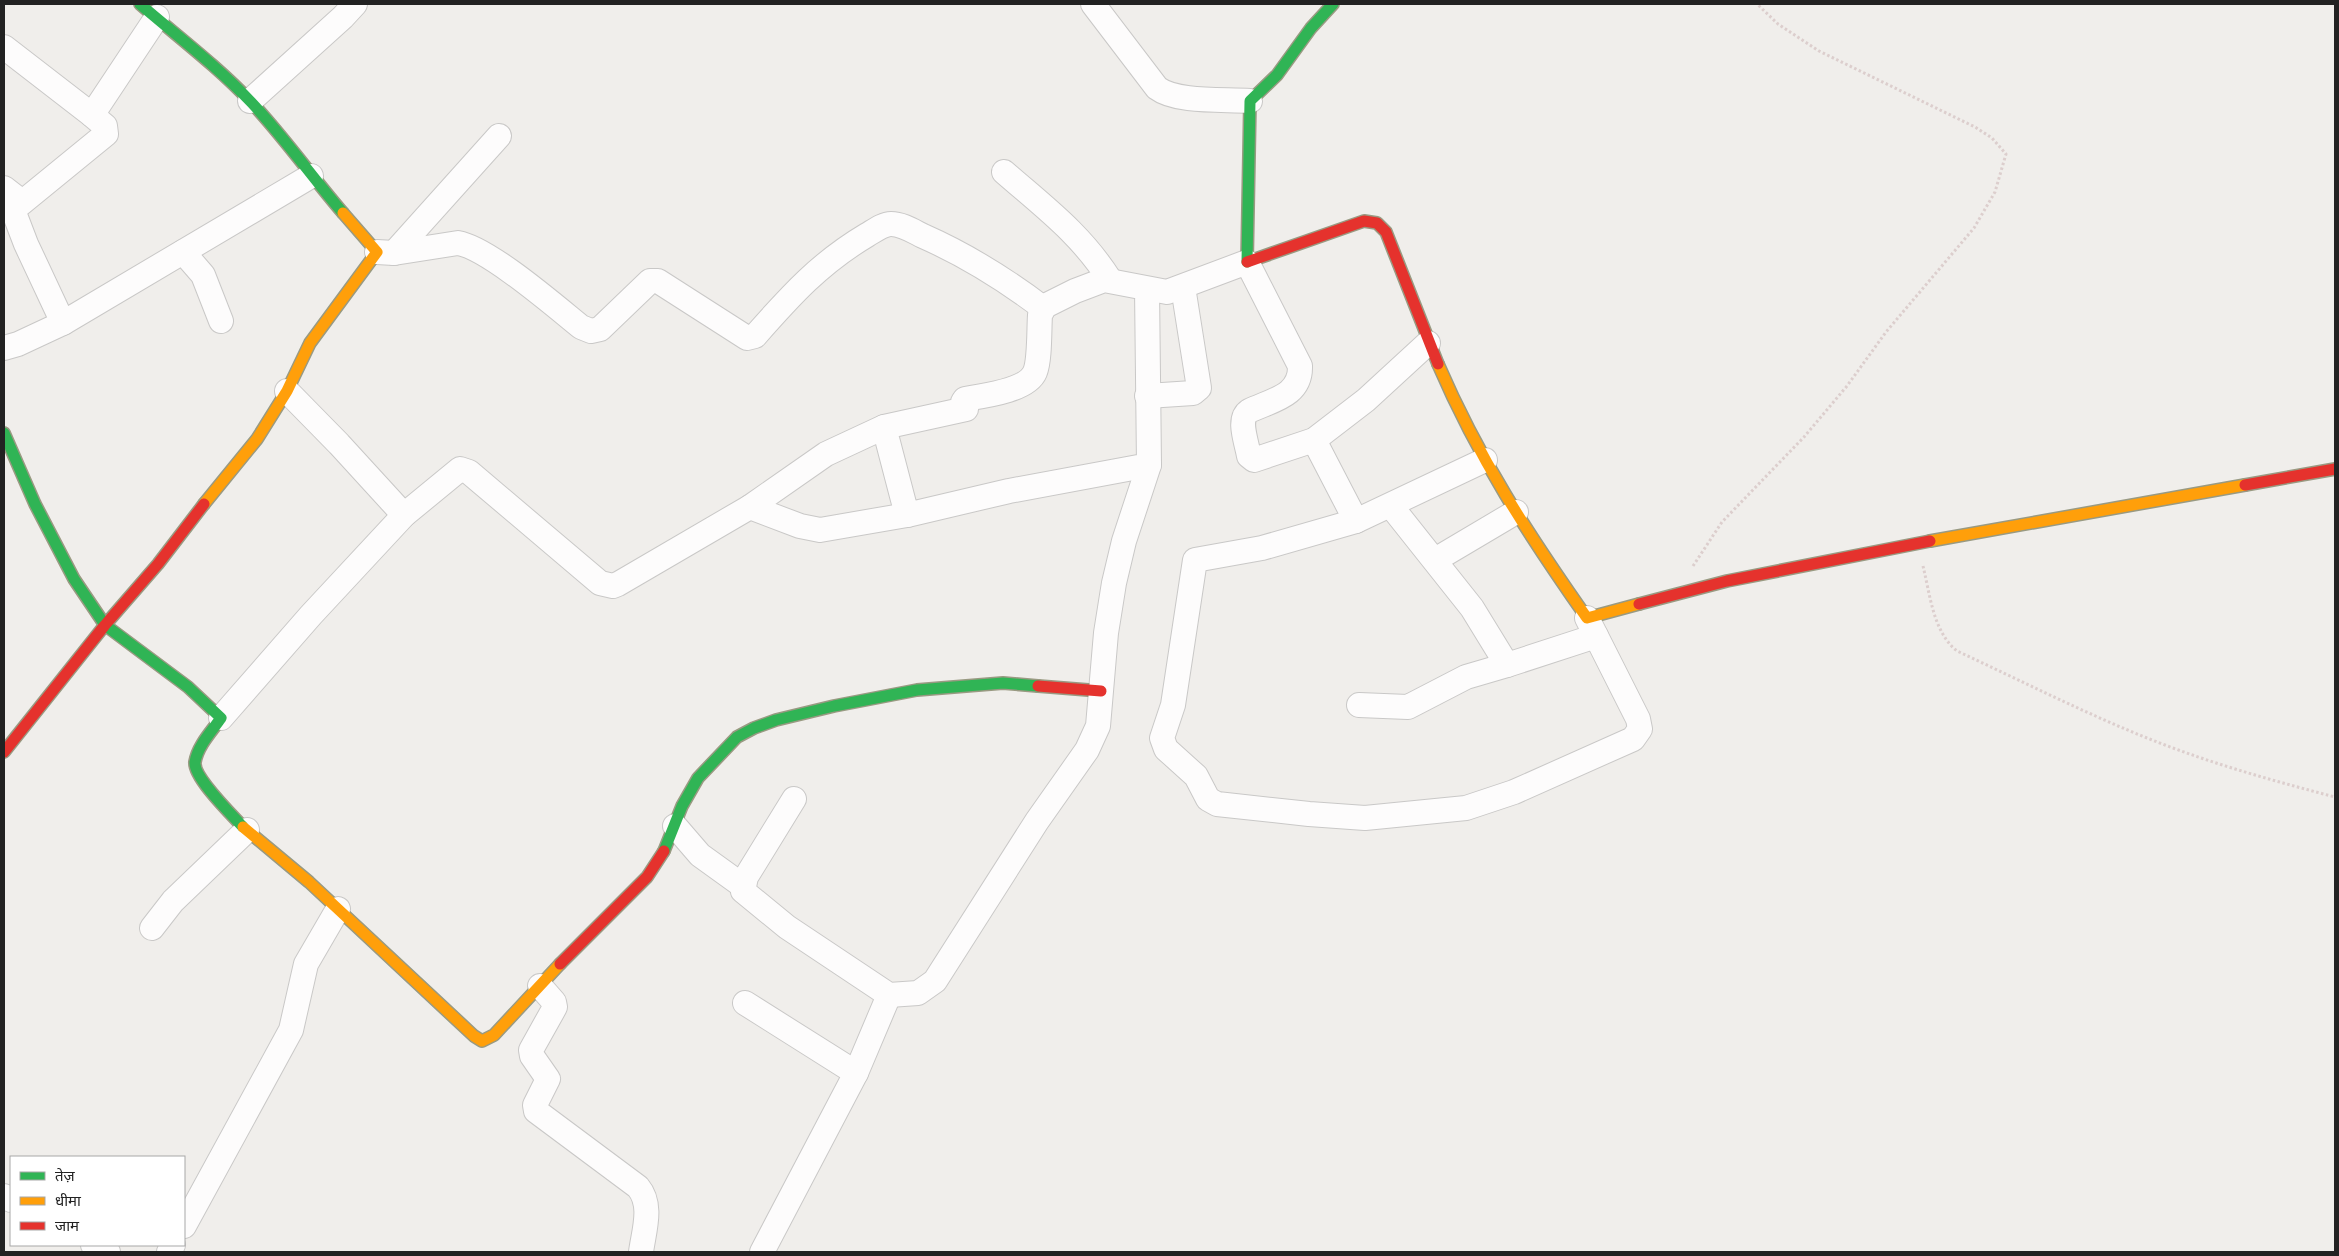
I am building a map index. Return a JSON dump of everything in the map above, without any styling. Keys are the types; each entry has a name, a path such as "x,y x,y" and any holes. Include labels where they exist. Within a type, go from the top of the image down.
{"street":[{"path":"250,100 355,4"},
{"path":"1093,4 1157,88 1164,93 1180,98 1250,101"},
{"path":"1333,4 1311,28 1277,75 1250,101 1246,262 1300,366 1300,374 1296,386 1290,392 1249,410 1244,415 1243,422 1249,456 1257,460 1314,440 1366,400 1428,343"},
{"path":"92,115 149,10 250,100 279,133 311,176 386,253"},
{"path":"4,47 105,126 106,134 13,211"},
{"path":"4,752 105,625 158,564 256,439 287,391 310,343 386,253 499,136"},
{"path":"1004,172 1077,236 1090,250 1110,280"},
{"path":"4,348 62,323 311,176"},
{"path":"4,188 26,244 62,323"},
{"path":"1101,690 1003,683 917,690 834,706 776,720 737,737 698,778 682,806 659,861 647,877 494,1035 482,1041 474,1036 309,882 247,830 215,797 196,769 195,763 201,746 221,718 311,615 404,514 456,472 464,469 557,545 594,579 606,586 613,586 750,507 826,454 884,427 965,410 967,408 963,402 965,399 1007,392 1030,378 1036,369 1040,314 1043,308 1075,291 1104,280 1110,280 1166,292 1246,262 1364,222 1378,223 1386,232 1428,343 1485,460 1516,512 1591,627 1638,718 1640,730 1633,738 1514,792 1466,808 1365,818 1217,804 1210,800 1196,776 1166,749 1162,738 1173,705 1195,560 1262,548 1356,521 1485,460"},
{"path":"386,253 458,243 466,245 510,272 580,327 591,331 600,329 650,281 658,281 747,338 755,336 808,278 843,250 878,229 891,224 901,226 963,256 1012,285 1043,308"},
{"path":"184,252 203,275 221,321"},
{"path":"1147,396 1194,393 1199,388 1182,287"},
{"path":"794,799 746,877 743,886 744,891 787,927 889,994 918,993 935,981 1037,820 1087,750 1098,726 1106,632 1114,583 1124,541 1149,465 1147,289"},
{"path":"287,391 404,514"},
{"path":"884,427 907,515"},
{"path":"4,433 35,504 74,579 105,625 188,687 221,718"},
{"path":"1314,440 1356,521"},
{"path":"750,507 800,526 820,530 907,515 1009,491 1149,465"},
{"path":"1360,705 1408,707 1418,704 1466,677 1507,666 1591,627 1678,592 1727,580 2335,469"},
{"path":"1391,506 1472,608 1507,666"},
{"path":"1435,560 1516,512"},
{"path":"675,826 700,854 743,886"},
{"path":"152,928 173,901 247,830"},
{"path":"185,1224 291,1030 306,964 338,909"},
{"path":"540,986 554,1002 555,1007 531,1050 532,1056 548,1079 536,1105 536,1111 638,1187 644,1194 647,1206 641,1252"},
{"path":"762,1252 856,1073 889,994"},
{"path":"745,1003 856,1073"},
{"path":"95,1246 108,1252"}],"path":[{"path":"1678,592 1722,522 1804,437 1847,386 1886,332 1974,228 1995,192 2006,154 1992,138 1975,127 1819,51 1778,24 1757,4"},
{"path":"1918,544 1939,627 1949,646 1957,651 2109,722 2164,744 2227,767 2335,797"}],"traffic: fast":[{"path":"140,4 211,64 251,102 343,213"},
{"path":"1247,262 1250,101 1277,75 1311,28 1333,4"},
{"path":"4,433 35,504 74,579 105,625 188,687 221,718 199,750 195,762 196,769 214,796 243,827"},
{"path":"664,851 682,806 698,778 737,737 754,728 776,720 834,706 917,690 1003,683 1038,686"}],"traffic: slow":[{"path":"204,504 257,439 287,391 310,343 377,252 343,213"},
{"path":"1438,364 1470,432 1506,495 1587,618 1639,604"},
{"path":"1930,541 2245,485"},
{"path":"243,827 309,882 474,1036 482,1041 494,1035 560,964"}],"traffic: jam":[{"path":"1247,262 1364,221 1377,223 1386,232 1438,364"},
{"path":"2245,485 2335,469"},
{"path":"4,752 105,625 158,564 204,504"},
{"path":"1639,604 1727,581 1930,541"},
{"path":"1038,686 1101,691"},
{"path":"560,964 647,877 664,851"}]}
